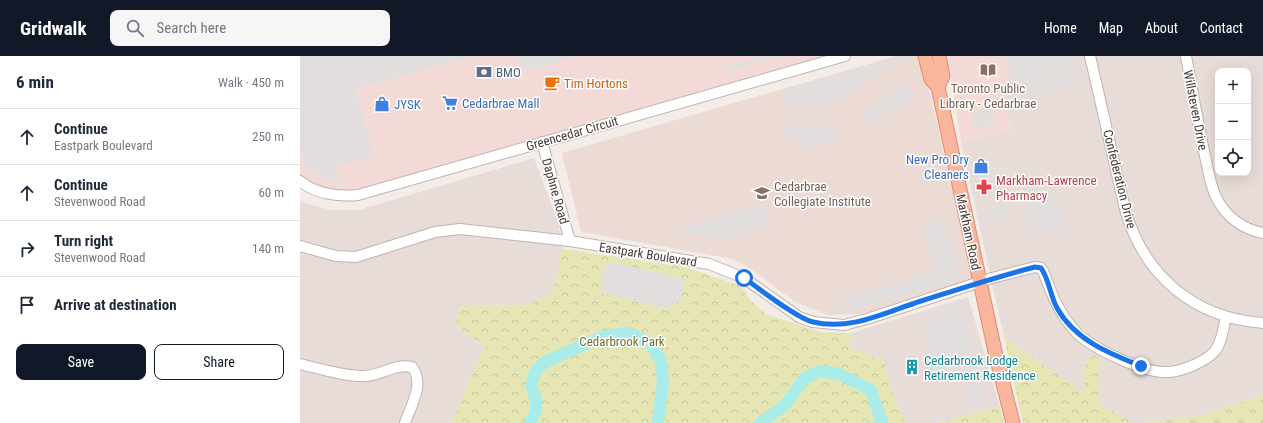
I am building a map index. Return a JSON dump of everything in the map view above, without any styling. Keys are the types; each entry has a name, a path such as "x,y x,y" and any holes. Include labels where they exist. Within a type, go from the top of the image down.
{"main road":[{"name":"Markham Road","path":"925,56 931,79 938,87 996,356 1013,423"},
{"name":"Markham Road","path":"938,87 943,76 939,56"}],"street":[{"name":"Greencedar Circuit","path":"300,181 324,193 346,196 358,195 845,56"},
{"name":"Confederation Drive","path":"1090,56 1125,209 1138,245 1161,277 1176,291 1206,309 1226,318 1263,324"},
{"name":"Willsteven Drive","path":"1186,56 1212,189 1216,198 1235,221 1248,229 1263,233"},
{"name":"Daphne Road","path":"542,142 570,241"},
{"name":"Eastpark Boulevard","path":"300,246 336,256 356,257 435,232 447,230 570,241 709,264 744,278 799,317 813,322 844,325 980,282 1035,267 1041,268 1057,308 1077,333 1108,353 1158,372 1171,372 1202,362 1215,351 1226,318"},
{"path":"300,364 351,376 366,376 404,365 412,368 418,378 416,390 405,423"}],"shaded area":[{"path":"300,56 845,56 346,196 300,181"},
{"path":"300,56 473,56 355,89 375,156 336,167 340,184 322,178 306,168 300,148"},
{"path":"518,56 579,56 523,72"},
{"path":"763,56 782,56 725,73 723,68"},
{"name":"Cedarbrae Collegiate Institute","path":"896,56 920,56 973,279 862,314 828,315 795,302 751,269 733,259 581,232 562,153"},
{"path":"902,56 909,56 835,103 784,104 783,90"},
{"path":"948,56 1004,56 1011,93 1003,95 1012,130 961,142"},
{"path":"1004,56 1263,56 1263,395 1203,415 1147,423 1133,423 1100,404 1004,338 961,142 1012,130 1003,94 1011,92"},
{"path":"1008,56 1077,56 1081,69 1017,87"},
{"path":"1075,75 1077,85 1023,98 1024,100 1016,102 1018,111 1012,112 1008,97 1014,95 1013,90"},
{"path":"906,82 917,97 892,114 889,111 871,124 863,112"},
{"path":"991,108 995,124 977,129 975,123 972,123 971,113"},
{"path":"783,125 833,126 837,141 802,149 799,138 783,136"},
{"path":"534,158 558,223 563,249 553,295 524,305 459,306 456,326 485,346 451,423 300,423 300,199 305,203 330,210 359,210"},
{"path":"1047,179 1052,201 1059,199 1065,228 1029,236 1019,189 1031,186 1031,183"},
{"path":"765,204 771,230 748,230 749,238 707,237 707,232 686,237 683,227"},
{"path":"1006,204 1009,217 989,222 986,209"},
{"path":"942,219 962,279 861,308 844,311 832,310 843,299 916,277 933,268 923,225"},
{"path":"612,262 686,280 680,300 668,309 602,293 601,278 605,268"},
{"path":"968,297 1000,407 939,423 905,423 885,373 850,348 851,333"},
{"path":"955,303 957,310 964,308 973,364 975,364 984,404 970,408 962,374 926,382 923,367 929,341 923,319 935,315 933,311"}],"green space":[{"name":"Cedarbrook Park","path":"563,249 685,267 741,286 749,299 766,314 820,332 851,333 850,348 886,362 885,373 905,423 451,423 485,346 456,326 459,306 524,305 552,295"},
{"path":"1004,338 1085,393 1084,367 1093,355 1100,359 1100,404 1133,423 1023,423"},
{"path":"1263,395 1263,423 1147,423 1203,415"},
{"path":"1000,407 1004,423 939,423"}],"waterway":[{"path":"530,423 536,411 536,400 531,386 536,370 545,362 604,336 630,333 649,343 660,358 663,382 658,423"},
{"path":"760,423 784,406 805,378 820,371 839,374 871,390 882,423"}],"place":[{"name":"Toronto Public Library - Cedarbrae","path":"988,70"},
{"name":"BMO","path":"484,72"},
{"name":"Tim Hortons","path":"552,83"},
{"name":"Cedarbrae Mall","path":"450,103"},
{"name":"JYSK","path":"382,104"},
{"name":"New Pro Dry Cleaners","path":"981,166"},
{"name":"Markham-Lawrence Pharmacy","path":"984,187"},
{"name":"Cedarbrae Collegiate Institute","path":"762,193"},
{"name":"Cedarbrook Lodge Retirement Residence","path":"912,367"}],"route":[{"path":"744,278 799,317 813,322 844,325 867,319 992,278 1035,267 1041,268 1057,308 1077,333 1098,348 1141,366"}]}
